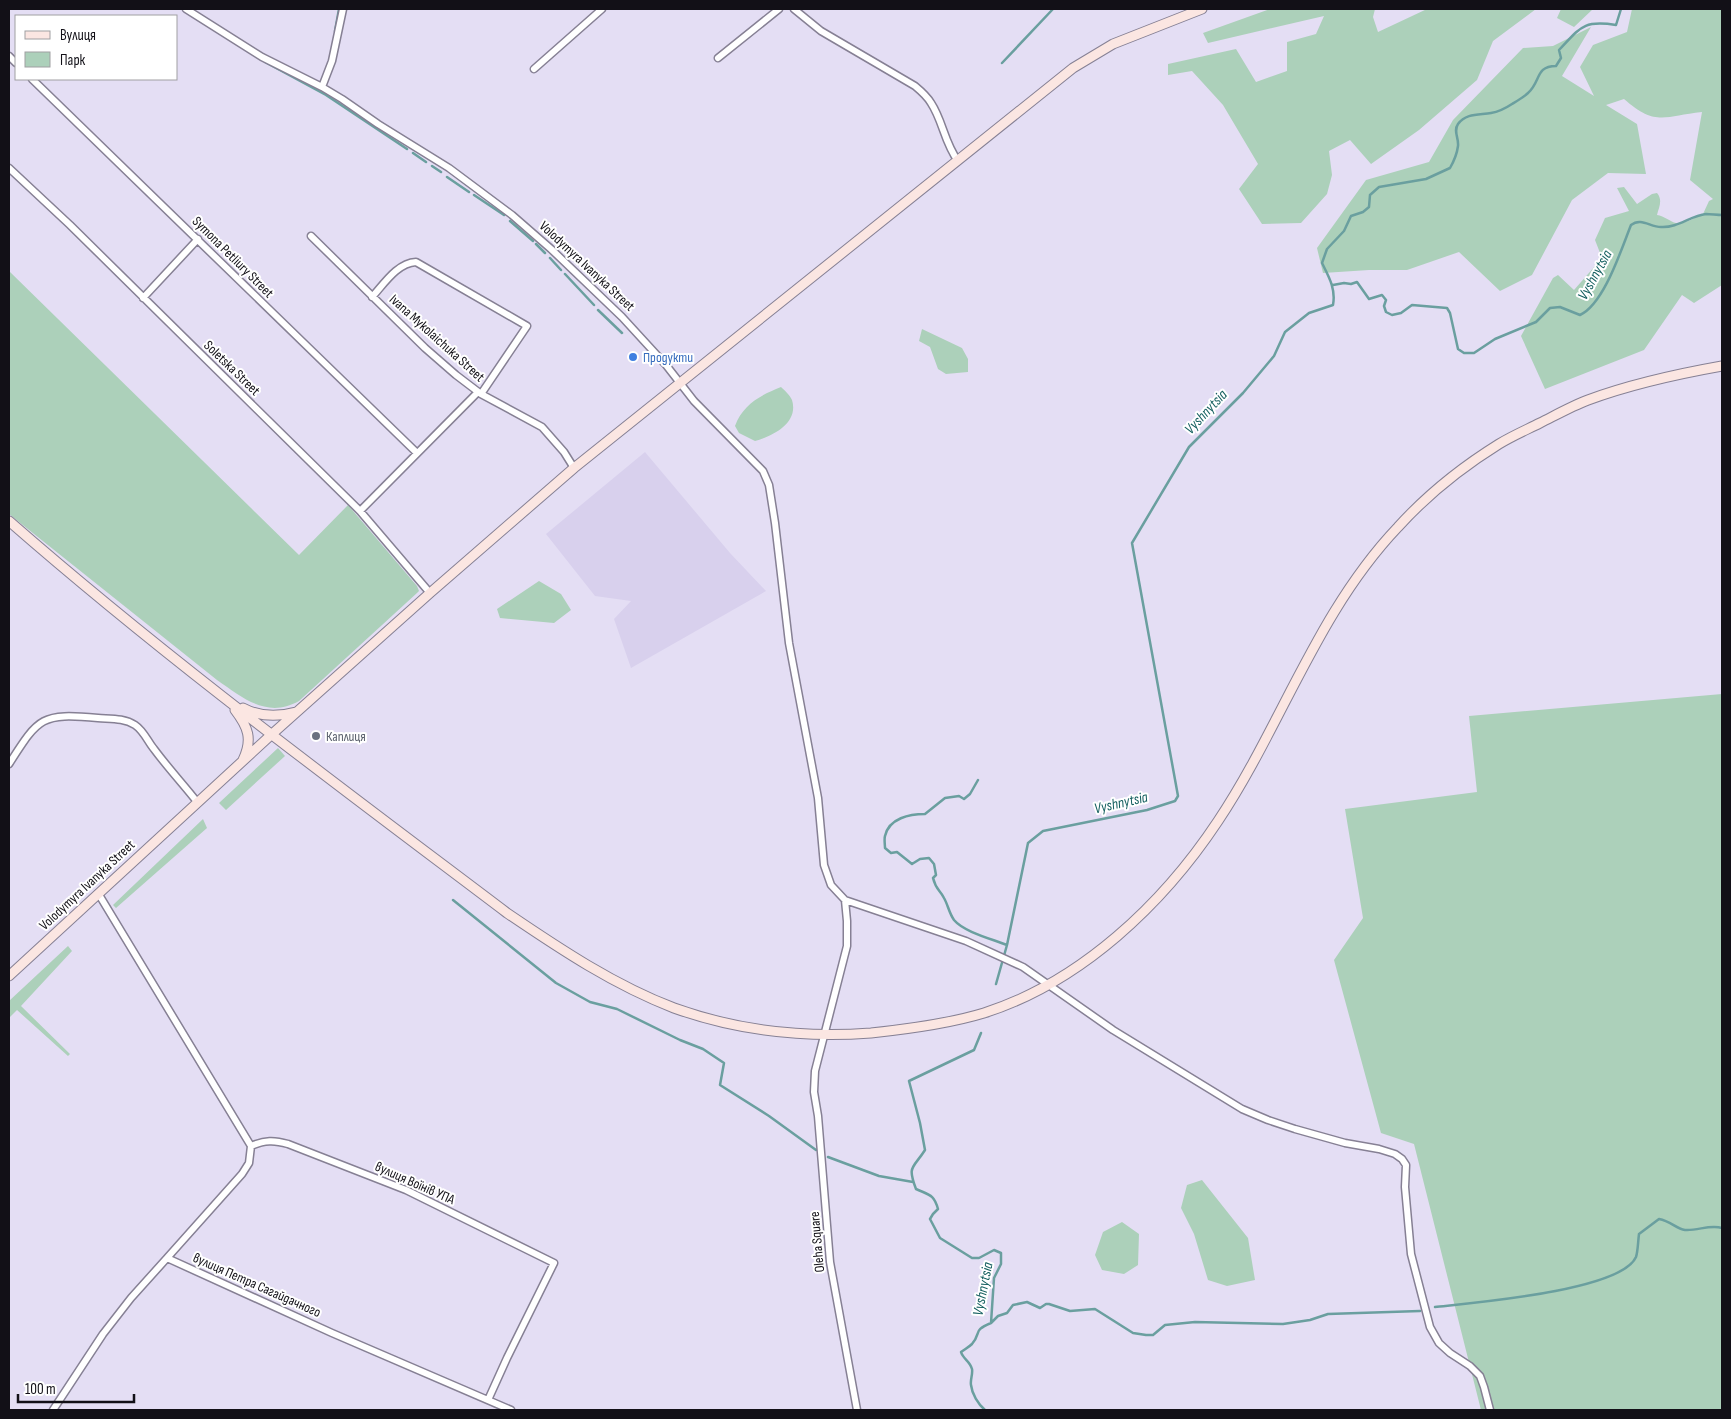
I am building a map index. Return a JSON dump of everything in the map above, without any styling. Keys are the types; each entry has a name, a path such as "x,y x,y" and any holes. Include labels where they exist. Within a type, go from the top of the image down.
{"main road":[{"path":"430,594 574,468 1073,68 1092,56 1140,32 1202,9"},
{"path":"9,520 271,735 544,939 615,981 675,1008 712,1020 766,1031 823,1035 893,1031 960,1019 1012,1003 1049,984 1078,965 1147,910 1216,824 1251,767 1332,613 1364,565 1423,501 1471,462 1501,443 1583,402 1622,389 1688,372 1722,366"},
{"name":"Volodymyra Ivanyka Street","path":"9,976 271,735 430,594"},
{"path":"229,701 250,712 260,714 276,716 298,711"},
{"path":"229,701 242,718 249,739 249,746 242,763"}],"street":[{"name":"Volodymyra Ivanyka Street","path":"186,9 262,57 322,87 449,168 512,216 551,249 622,317 666,365 694,401 763,471 769,485 780,562 788,643 818,798 824,865 831,886 845,900"},
{"path":"322,87 334,55 343,9"},
{"path":"534,69 602,9"},
{"path":"718,58 780,9"},
{"path":"794,9 821,31 915,86 922,92 935,109 948,145 958,160"},
{"name":"Symona Petliury Street","path":"33,80 417,453"},
{"name":"Soletska Street","path":"9,168 70,225 360,511 430,594"},
{"name":"Ivana Mykolaichuka Street","path":"311,236 425,348 479,393 542,427 564,452 574,468"},
{"path":"143,298 198,239"},
{"path":"360,511 479,393 527,326 416,262 409,262 395,272 372,297"},
{"path":"9,764 26,736 46,720 68,716 129,722 137,726 198,803"},
{"path":"53,1410 103,1334 131,1298 242,1174 249,1162 251,1146 98,893"},
{"path":"845,900 966,941 1023,967 1113,1030 1242,1109 1268,1120 1345,1144 1379,1149 1395,1154 1406,1164 1405,1186 1412,1254 1430,1327 1439,1343 1470,1366 1480,1376 1490,1410"},
{"name":"Oleha Square","path":"845,900 847,946 823,1035 815,1071 814,1092 818,1116 830,1262 857,1410"},
{"name":"вулиця Воїнів УПА","path":"251,1146 269,1140 288,1144 406,1190 554,1263 488,1400"},
{"name":"вулиця Петра Сагайдачного","path":"167,1258 332,1333 512,1410"}],"shaded area":[{"path":"645,452 730,553 766,591 631,668 614,619 631,601 595,596 546,534"}],"green space":[{"path":"1270,9 1375,9 1373,17 1378,32 1427,9 1536,9 1493,41 1477,80 1419,130 1371,164 1350,140 1329,151 1332,175 1327,194 1301,223 1262,224 1239,189 1258,164 1223,105 1192,71 1168,75 1168,64 1236,49 1256,82 1287,71 1287,42 1316,34 1324,16 1208,43 1203,33"},
{"path":"1561,9 1593,9 1574,27 1557,18"},
{"path":"1632,9 1722,9 1722,285 1694,303 1682,295 1644,350 1545,389 1521,336 1553,278 1558,275 1574,290 1602,258 1595,240 1605,218 1629,211 1617,188 1624,187 1637,204 1652,194 1657,193 1660,201 1657,215 1676,223 1686,222 1703,214 1709,201 1713,199 1690,180 1702,112 1661,118 1644,113 1624,99 1606,105 1637,124 1646,174 1608,173 1572,200 1532,275 1500,291 1459,252 1407,270 1323,273 1317,248 1366,180 1429,162 1453,120 1523,48 1553,46 1591,27 1562,76 1594,96 1580,67 1593,45 1627,32"},
{"path":"9,271 299,555 348,505 417,586 419,591 299,701 276,708 266,707 246,699 217,680 9,514"},
{"path":"922,329 962,348 968,359 968,372 946,374 938,369 930,347 919,341"},
{"path":"781,387 792,400 792,415 788,422 776,432 755,441 739,433 735,426 738,418 748,406 766,393"},
{"path":"539,581 561,594 571,610 554,623 500,618 497,609"},
{"path":"1722,694 1722,1410 1481,1410 1414,1144 1381,1133 1334,960 1363,918 1345,809 1477,792 1469,716"},
{"path":"278,748 285,756 226,810 219,803"},
{"path":"203,819 207,828 116,908 113,905"},
{"path":"68,946 72,951 21,1006 70,1054 68,1056 17,1010 9,1018 9,1001"},
{"path":"1202,1180 1248,1238 1255,1280 1227,1286 1208,1280 1194,1234 1181,1208 1187,1185"},
{"path":"1122,1222 1139,1234 1138,1265 1124,1274 1102,1270 1095,1255 1103,1232"}],"waterway":[{"path":"335,31 339,9"},
{"path":"1002,63 1053,9"},
{"name":"Vyshnytsia","path":"996,984 1007,945 1028,843 1043,831 1147,810 1175,801 1178,796 1132,543 1189,447 1243,393 1274,356 1285,332 1309,313 1333,305 1333,288 1322,263 1327,249 1344,231 1351,216 1363,212 1369,207 1370,195 1379,187 1426,179 1450,168 1458,149 1456,132 1461,120 1473,115 1499,111 1522,97 1532,89 1541,72 1549,67 1556,66 1561,58 1559,50 1578,31 1589,25 1616,25 1621,9"},
{"path":"265,62 326,95 407,149"},
{"path":"413,153 426,162"},
{"path":"432,166 441,172"},
{"path":"447,177 469,192"},
{"path":"474,195 504,215"},
{"name":"Vyshnytsia","path":"1333,285 1357,282 1369,299 1382,295 1386,300 1384,306 1386,312 1392,315 1401,313 1412,305 1447,308 1450,313 1458,349 1464,353 1474,353 1495,339 1536,322 1550,308 1560,307 1580,315 1589,309 1597,300 1611,275 1631,225 1642,222 1657,227 1667,227 1700,215 1722,215"},
{"path":"510,221 533,241"},
{"path":"536,244 545,253"},
{"path":"550,258 561,270"},
{"path":"565,274 594,305"},
{"path":"598,310 622,333"},
{"path":"978,780 970,794 964,799 959,796 945,798 925,814 907,816 895,821 887,830 885,848 891,853 897,852 912,864 920,859 929,858 934,864 936,875 933,878 934,882 954,920 971,932 1007,945"},
{"path":"453,900 556,983 590,1002 617,1009 680,1040 703,1049 724,1063 720,1085 769,1116 816,1150"},
{"name":"Vyshnytsia","path":"981,1033 974,1050 909,1081 925,1150 913,1168 912,1175 916,1189 935,1200 938,1209 930,1219 940,1238 972,1258 979,1258 994,1250 1001,1253 1001,1264 994,1278 991,1323 979,1330 972,1344 961,1352 972,1369 971,1383 974,1395 985,1410"},
{"path":"828,1157 879,1176 913,1182"},
{"path":"1435,1307 1543,1293 1603,1279 1625,1269 1636,1257 1639,1234 1659,1219 1685,1230 1722,1228"},
{"path":"991,1323 998,1316 1007,1313 1013,1305 1027,1302 1040,1308 1049,1304 1070,1311 1095,1309 1133,1333 1146,1335 1153,1335 1165,1325 1195,1322 1283,1324 1310,1320 1328,1314 1420,1311"}],"place":[{"name":"Продукти","path":"633,357"},
{"name":"Каплиця","path":"316,736"}]}
